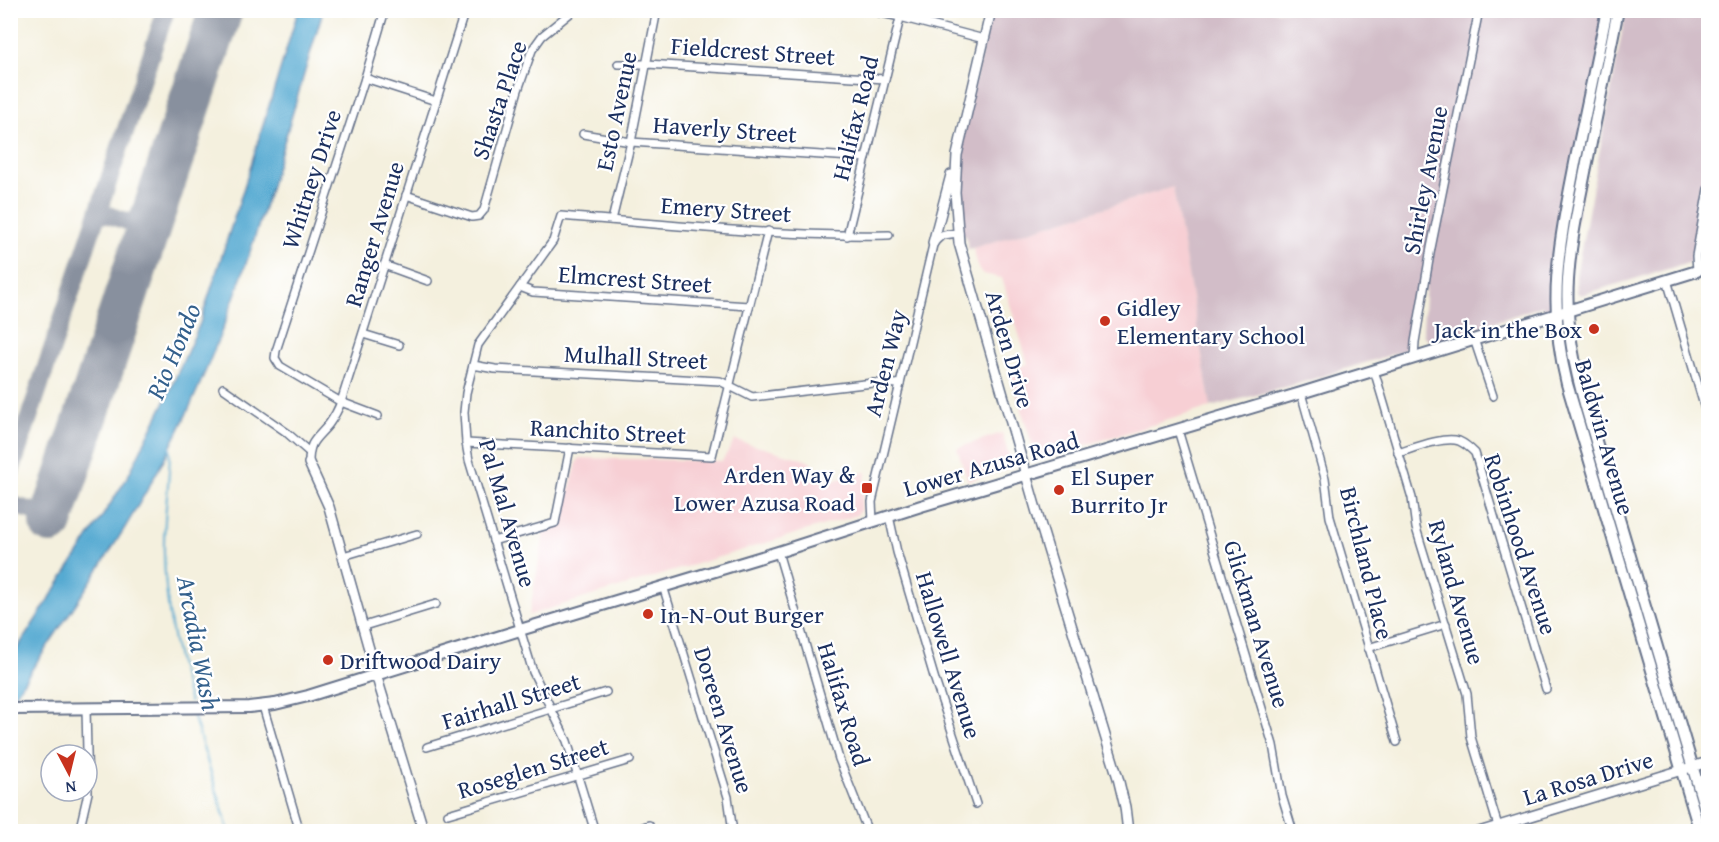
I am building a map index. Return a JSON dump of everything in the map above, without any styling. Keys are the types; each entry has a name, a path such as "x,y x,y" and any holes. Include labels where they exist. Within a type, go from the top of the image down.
{"main road":[{"name":"Baldwin Avenue","path":"1607,10 1562,230 1556,274 1555,314 1562,364 1700,831"},
{"name":"Baldwin Avenue","path":"1618,10 1575,226 1568,281 1568,311 1574,361 1580,385 1708,819"},
{"name":"Lower Azusa Road","path":"10,709 263,706 308,696 889,516 1568,311 1697,271 1708,262"},
{"path":"1697,271 1708,274"},
{"path":"1614,543 1625,540"}],"street":[{"name":"Whitney Drive","path":"341,402 280,366 275,358 385,10"},
{"name":"Ranger Avenue","path":"309,452 312,443 334,417 341,402 465,10"},
{"name":"Shasta Place","path":"406,195 461,214 479,216 483,210 532,50 542,36 574,10"},
{"name":"Esto Avenue","path":"612,220 631,142 657,10"},
{"path":"868,10 901,14 984,39"},
{"name":"Arden Drive","path":"991,10 957,155 955,192 959,243 1040,523 1118,778 1128,831"},
{"name":"Shirley Avenue","path":"1414,357 1431,248 1479,10"},
{"name":"Halifax Road","path":"846,236 901,14"},
{"name":"Fieldcrest Street","path":"618,64 885,79"},
{"path":"364,78 436,101"},
{"name":"Haverly Street","path":"583,134 631,142 866,158"},
{"path":"933,243 957,155"},
{"path":"1697,271 1696,256 1708,189"},
{"name":"Emery Street","path":"561,216 846,236 889,235"},
{"name":"Pal Mal Avenue","path":"561,216 553,241 478,345 464,412 469,460 533,672 567,741 595,831"},
{"path":"729,386 768,231"},
{"path":"933,243 943,235 959,233"},
{"name":"Arden Way","path":"873,521 872,502 933,243"},
{"path":"384,265 428,281"},
{"path":"1667,280 1708,419"},
{"name":"Elmcrest Street","path":"520,287 533,292 749,306"},
{"path":"363,334 399,345"},
{"path":"1474,339 1493,396"},
{"name":"Mulhall Street","path":"473,365 495,369 720,381 753,397 873,383 900,384"},
{"name":"Ryland Avenue","path":"1374,370 1412,498 1416,528 1467,694 1472,737 1498,826"},
{"name":"Ranchito Street","path":"466,443 712,456 729,386"},
{"path":"223,388 286,432 309,452 309,463 329,507 424,831"},
{"name":"Birchland Place","path":"1301,393 1325,478 1330,517 1396,742"},
{"path":"341,402 378,416"},
{"name":"Glickman Avenue","path":"1178,430 1272,740 1282,796 1293,831"},
{"name":"Robinhood Avenue","path":"1398,453 1445,440 1458,441 1467,445 1475,453 1545,689"},
{"path":"493,541 555,523 570,448"},
{"name":"Hallowell Avenue","path":"889,516 897,552 935,680 975,804"},
{"path":"343,556 417,534"},
{"name":"Halifax Road","path":"778,552 839,759 868,831"},
{"name":"Doreen Avenue","path":"663,586 728,797 733,831"},
{"path":"364,626 436,604"},
{"path":"1368,648 1446,624"},
{"name":"Fairhall Street","path":"427,747 606,692"},
{"path":"263,706 300,831"},
{"path":"79,831 88,792 86,709"},
{"name":"Roseglen Street","path":"448,814 630,760"},
{"name":"La Rosa Drive","path":"1479,831 1708,762"},
{"path":"631,831 649,825"}],"shaded area":[{"path":"991,11 1611,11 1591,146 1575,226 1568,311 1555,314 1542,306 1436,342 1429,341 1424,336 1423,330 1426,279 1415,308 1407,346 1403,351 1297,384 1211,407 1173,187 973,248 968,249 966,235 959,233 957,155"},
{"path":"1626,11 1708,11 1708,257 1581,295 1577,292 1576,276"},
{"name":"Gidley Elementary School","path":"1173,187 1211,407 1047,457 1036,457 1009,370 1028,364 1002,278 983,274 979,270 973,248"},
{"path":"1002,433 1011,463 1008,469 968,481 957,448"},
{"path":"735,440 810,461 825,482 866,472 860,511 857,515 529,615 543,533 560,521 578,460 581,458 722,461"}],"water":[{"path":"298,11 323,11 264,209 212,355 173,441 131,518 11,701 11,658 127,478 200,323"}],"waterway":[{"name":"Arcadia Wash","path":"170,447 164,553 166,591 172,629 190,702"},
{"name":"Arcadia Wash","path":"192,711 229,832"}],"taxiway":[{"path":"10,474 166,10"},
{"path":"99,212 148,228"},
{"path":"10,504 52,517"}],"runway":[{"path":"51,522 221,10"}],"place":[{"name":"Gidley Elementary School","path":"1105,321"},
{"name":"Jack in the Box","path":"1594,329"},
{"name":"Arden Way & Lower Azusa Road","path":"867,488"},
{"name":"El Super Burrito Jr","path":"1059,490"},
{"name":"In-N-Out Burger","path":"648,614"},
{"name":"Driftwood Dairy","path":"328,660"}],"water label":[{"name":"Rio Hondo","path":"173,351"}]}
